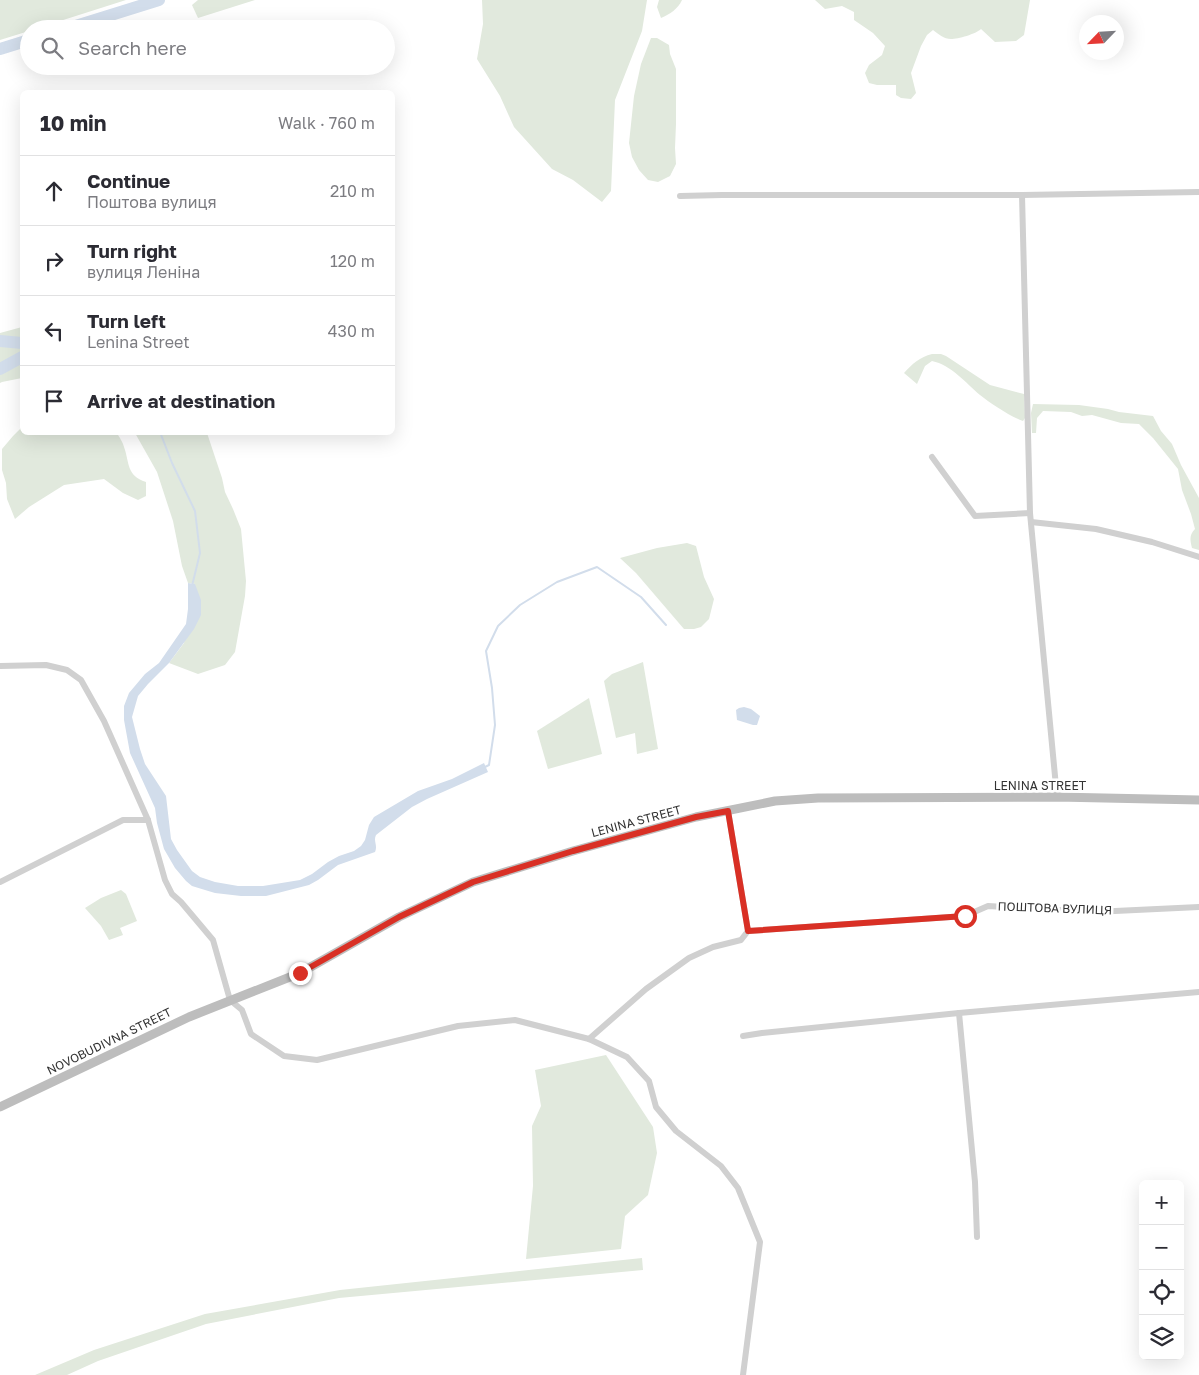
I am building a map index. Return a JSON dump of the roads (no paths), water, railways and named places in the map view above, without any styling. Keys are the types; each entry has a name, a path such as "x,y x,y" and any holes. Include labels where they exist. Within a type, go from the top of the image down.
{"street":[{"path":"680,196 722,194 1022,195 1199,192"},
{"path":"1022,195 1030,513 1057,797"},
{"path":"932,457 975,516 1030,513"},
{"path":"1031,522 1096,529 1152,542 1199,557"},
{"path":"0,666 46,665 67,670 81,680 104,721 148,820 165,880 172,894 213,940 230,1000 242,1010 251,1034 284,1056 317,1060 458,1026 515,1020 589,1039 627,1057 648,1081 656,1107 676,1131 721,1166 738,1188 760,1242 743,1375"},
{"name":"LENINA STREET","path":"230,1000 300,973 399,917 473,882 573,851 696,817 775,802 818,798 1057,797 1199,800"},
{"path":"728,811 748,931"},
{"path":"0,882 123,820 148,820"},
{"name":"ПОШТОВА ВУЛИЦЯ","path":"589,1039 646,989 689,958 712,948 741,940 748,931 965,916 988,906 1094,912 1199,907"},
{"path":"743,1036 959,1013 1199,992"},
{"name":"NOVOBUDIVNA STREET","path":"0,1107 189,1017 230,1000"},
{"path":"959,1013 975,1182 976,1237"}],"water":[{"path":"188,583 195,584 201,600 201,615 194,629 169,663 138,696 132,717 145,764 166,796 171,839 192,871 200,877 238,886 263,886 300,880 328,862 361,846 374,817 418,791 452,779 484,763 488,772 412,807 376,835 375,852 338,865 309,885 266,896 215,893 192,886 175,868 164,849 155,808 130,753 124,720 124,706 129,693 145,674 159,663 186,624"},
{"path":"744,707 751,709 760,716 757,725 737,720 736,710"}],"waterway":[{"path":"95,20 159,0"},
{"path":"0,49 20,43"},
{"path":"0,341 20,343"},
{"path":"0,369 20,358"},
{"path":"161,435 195,511 200,553 192,586"},
{"path":"485,767 489,765 495,725 486,651 498,626 520,605 557,582 597,567 641,597 666,625"}]}
